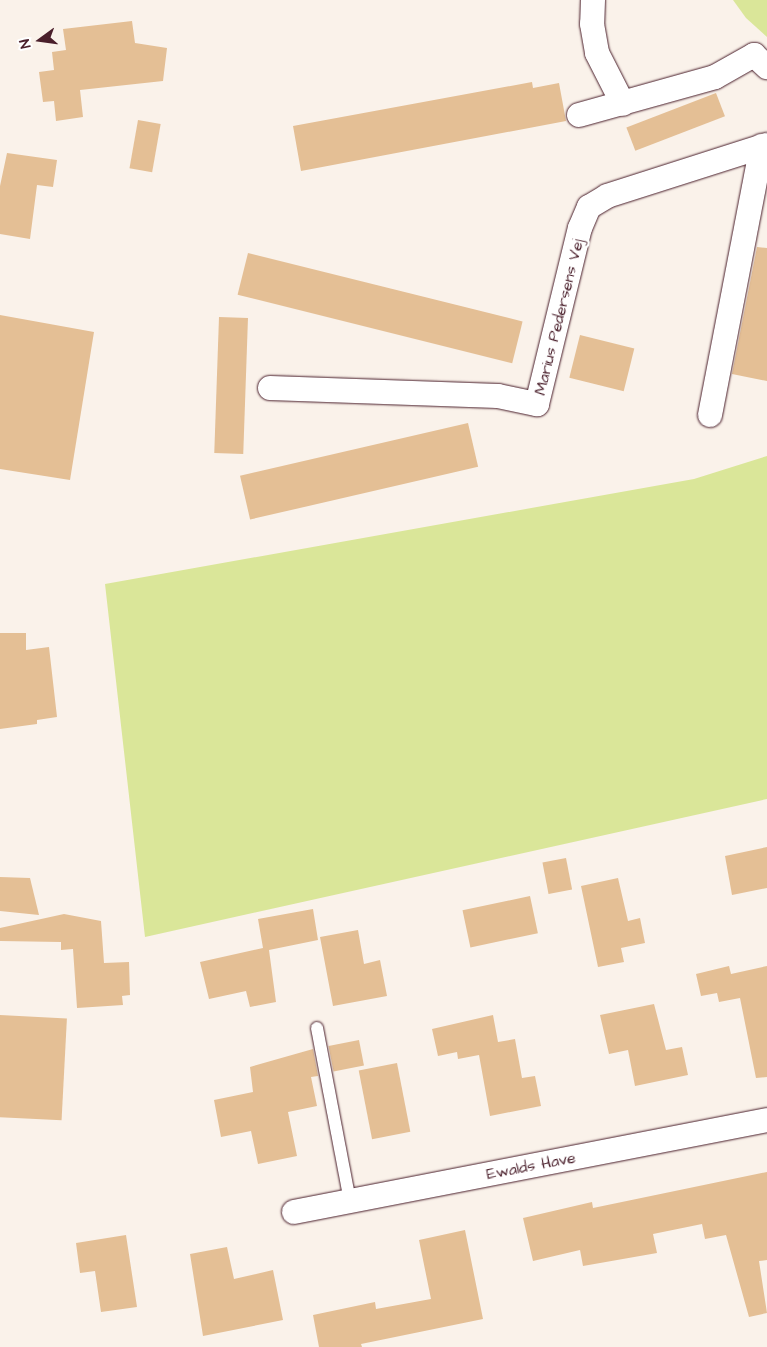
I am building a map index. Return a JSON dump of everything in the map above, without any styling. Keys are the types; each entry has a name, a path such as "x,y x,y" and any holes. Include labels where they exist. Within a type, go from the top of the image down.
{"street":[{"path":"593,0 592,24 598,53 623,104"},
{"path":"579,115 715,77 754,55 767,68"},
{"name":"Marius Pedersens Vej","path":"270,388 498,396 537,404 580,228 589,207 607,196 765,145 710,415"},
{"name":"Ewalds Have","path":"294,1212 767,1120"}],"lane":[{"path":"317,1028 350,1201"}],"green space":[{"path":"733,0 767,0 767,37 746,18"},
{"path":"767,456 767,799 145,937 105,584 694,479"}],"building":[{"path":"132,21 135,43 167,48 163,81 80,90 83,117 56,121 54,101 43,102 39,72 54,70 52,52 66,50 63,29"},
{"path":"532,82 533,88 559,83 566,121 301,171 293,126"},
{"path":"716,93 725,116 635,151 626,127"},
{"path":"138,120 161,124 152,172 129,168"},
{"path":"7,153 57,160 53,187 37,185 30,239 0,234 0,186"},
{"path":"757,247 767,248 767,381 732,374"},
{"path":"248,253 523,321 512,363 238,295"},
{"path":"0,315 94,332 70,480 0,469"},
{"path":"219,317 248,318 243,454 214,453"},
{"path":"580,335 634,349 624,391 569,378"},
{"path":"468,423 478,467 250,519 240,476"},
{"path":"0,633 26,633 26,650 49,647 57,717 37,720 37,724 0,729"},
{"path":"767,847 767,888 732,895 725,856"},
{"path":"566,858 572,889 549,894 542,863"},
{"path":"0,877 30,878 39,915 0,911"},
{"path":"618,878 628,921 640,918 645,943 621,948 624,962 598,967 581,886"},
{"path":"530,896 538,933 470,948 463,910"},
{"path":"313,909 318,940 269,950 276,1002 250,1007 246,991 209,999 200,962 263,948 258,919"},
{"path":"64,914 101,921 104,963 129,962 130,995 122,996 123,1005 77,1008 73,949 61,950 61,942 0,941 0,928"},
{"path":"358,930 364,964 380,960 387,996 333,1006 320,937"},
{"path":"729,966 731,974 767,966 767,1077 756,1078 740,998 719,1002 717,993 701,996 696,974"},
{"path":"654,1004 666,1050 682,1047 688,1075 635,1086 628,1050 609,1054 600,1015"},
{"path":"0,1015 67,1019 62,1120 0,1117"},
{"path":"493,1015 498,1042 515,1039 522,1078 535,1076 541,1106 490,1116 479,1055 458,1059 457,1052 438,1056 432,1029"},
{"path":"359,1040 364,1066 334,1071 329,1046"},
{"path":"313,1049 318,1076 311,1077 317,1106 288,1112 297,1156 258,1164 251,1131 221,1137 214,1100 253,1092 250,1067"},
{"path":"397,1063 410,1132 372,1139 359,1070"},
{"path":"767,1172 767,1260 759,1261 767,1313 749,1317 726,1235 705,1239 702,1224 653,1234 657,1253 583,1266 580,1250 533,1261 523,1218 592,1202 593,1208"},
{"path":"465,1230 483,1319 361,1344 362,1347 319,1347 313,1315 375,1302 376,1309 431,1299 419,1240"},
{"path":"126,1235 137,1307 101,1312 95,1271 80,1273 76,1243"},
{"path":"227,1247 234,1279 273,1270 283,1320 203,1336 190,1254"}]}
